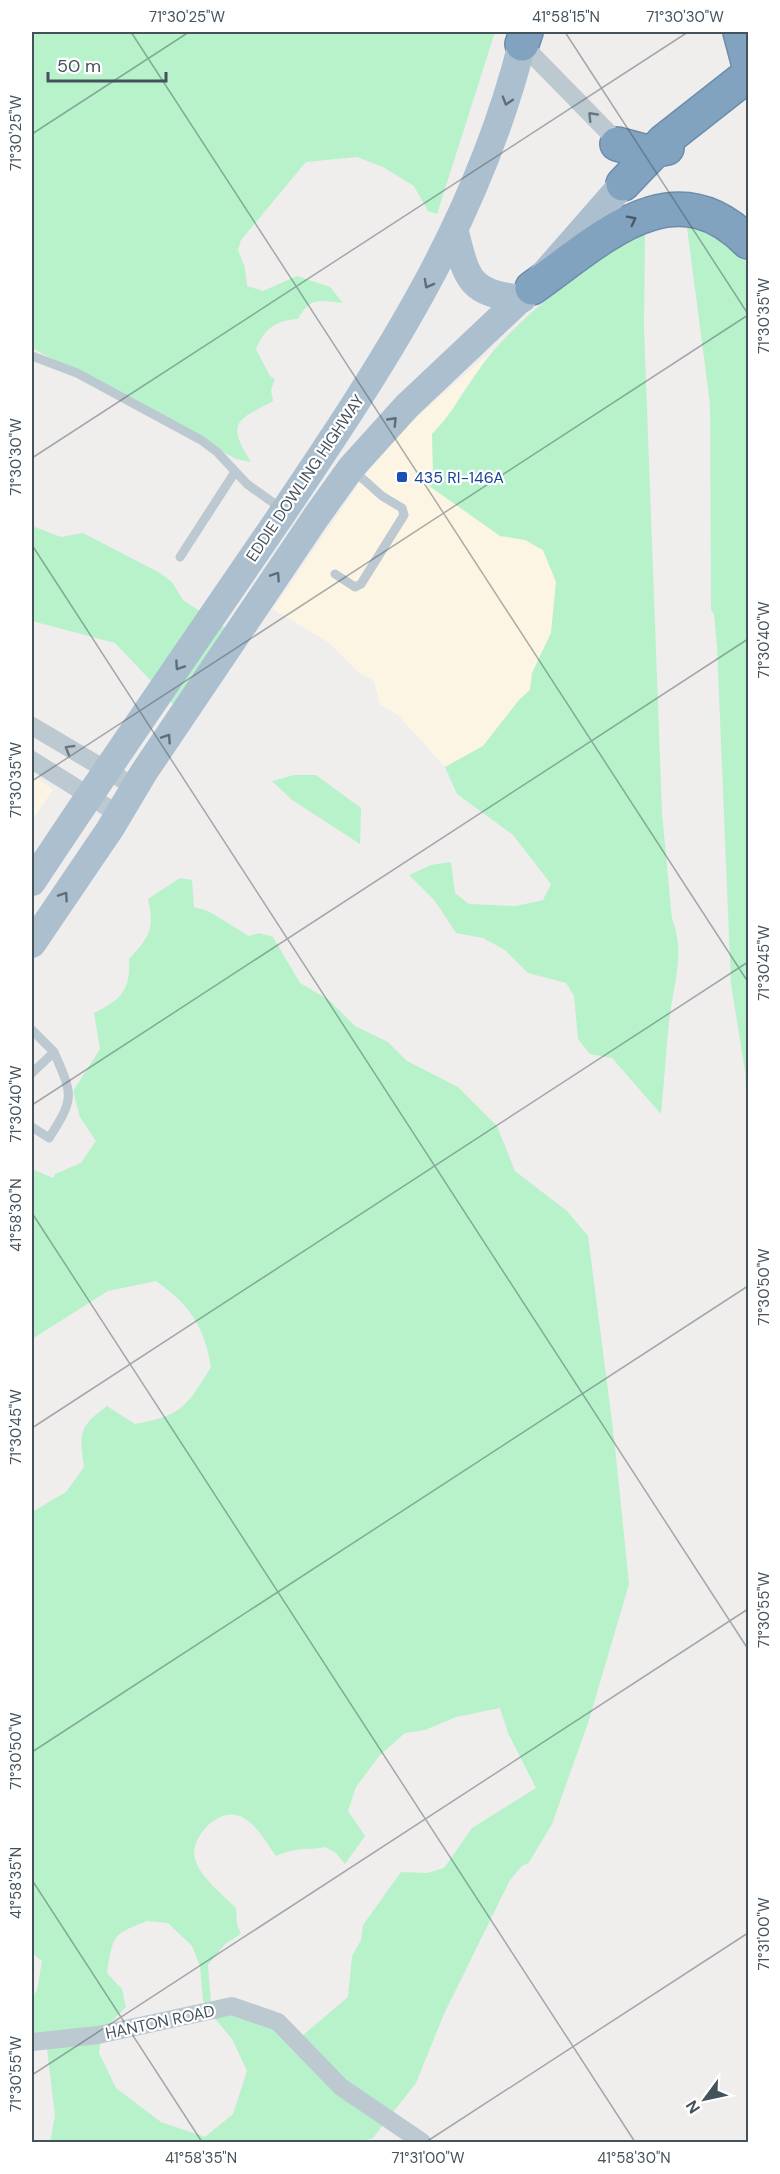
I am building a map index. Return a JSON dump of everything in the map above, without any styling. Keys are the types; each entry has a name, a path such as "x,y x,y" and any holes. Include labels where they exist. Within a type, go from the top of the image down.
{"highway":[{"path":"623,184 745,54"},
{"path":"617,144 651,152 667,148 748,89"},
{"path":"527,294 620,226 654,211 679,209 700,212 719,220 748,242"}],"main road":[{"name":"EDDIE DOWLING HIGHWAY","path":"32,882 284,511 395,342 455,232 496,137 519,36"},
{"name":"EDDIE DOWLING HIGHWAY","path":"32,944 135,787 351,468 407,406 527,294 623,184"},
{"path":"455,232 462,263 477,286 498,296 527,294"}],"street":[{"path":"519,36 617,144 623,156 623,184"},
{"path":"32,726 135,787"},
{"path":"32,760 118,814"},
{"name":"HANTON ROAD","path":"32,2042 98,2035 232,2006 278,2022 341,2087 422,2142"}],"lane":[{"path":"32,356 77,374 201,440 217,452 235,472 284,511"},
{"path":"335,574 355,586 361,584 404,515 402,508 382,496 351,468"},
{"path":"180,557 235,472"},
{"path":"32,1030 39,1034 54,1052 70,1089 68,1108 49,1138 32,1127"},
{"path":"32,1073 54,1052"}],"shaded area":[{"path":"494,349 461,394 450,415 432,434 433,469 429,485 500,536 525,540 543,550 556,582 551,633 532,673 530,690 519,700 483,746 445,767 399,716 380,704 374,681 358,672 328,642 273,609 369,469 398,434"},
{"path":"32,774 53,790 32,820"}],"green space":[{"path":"32,32 495,32 437,214 428,211 414,186 383,167 357,157 306,162 241,240 238,250 245,268 247,286 263,291 297,276 330,287 343,303 322,301 312,303 298,319 277,324 267,331 259,342 256,349 270,376 275,379 271,390 273,401 250,413 239,424 237,430 243,449 251,462 236,459 32,348"},
{"path":"686,220 736,244 748,260 748,1144 745,1071 731,984 717,646 714,614 711,610 710,404"},
{"path":"645,225 644,328 662,813 672,919 678,944 661,1114 612,1058 590,1054 578,1039 574,996 566,983 528,973 505,950 483,938 456,933 435,901 409,875 431,865 451,862 455,893 469,904 516,906 543,900 551,884 513,835 457,794 445,767 483,746 519,700 530,690 532,673 551,633 556,582 543,550 525,540 500,536 429,486 433,469 432,434 449,414 486,359 509,334 540,305 625,236"},
{"path":"32,526 61,537 83,533 160,573 172,582 183,600 239,637 174,705 115,643 32,621"},
{"path":"294,775 316,775 361,808 360,844 292,800 272,781"},
{"path":"180,878 192,880 194,907 208,911 249,936 259,933 273,937 300,983 329,1000 355,1026 388,1042 407,1061 458,1087 497,1126 515,1171 567,1211 588,1236 614,1437 629,1584 589,1720 552,1824 528,1864 523,1865 510,1880 444,2014 416,2083 373,2138 360,2142 50,2142 55,2116 46,2041 32,2039 32,1997 37,1990 42,1961 32,1953 32,1512 66,1492 84,1467 83,1431 98,1413 107,1406 135,1424 173,1413 189,1400 211,1367 204,1340 194,1318 178,1299 156,1281 108,1291 32,1339 32,1169 53,1178 55,1174 81,1163 96,1141 80,1117 73,1091 100,1049 94,1013 111,1004 122,993 128,979 129,959 149,933 151,919 148,899","holes":["500,1708 508,1733 536,1788 472,1828 444,1868 427,1873 401,1872 363,1925 361,1940 352,1956 348,1997 302,2036 211,2003 208,1965 225,1944 241,1934 237,1924 236,1908 207,1879 195,1859 196,1842 207,1826 223,1816 232,1814 240,1816 256,1828 276,1856 296,1850 325,1847 336,1853 345,1864 365,1836 348,1811 356,1787 380,1755 405,1733 425,1730 456,1717","147,1921 168,1923 192,1946 200,1966 203,2000 207,2009 232,2039 247,2071 233,2114 205,2137 161,2122 116,2088 99,2053 102,2031 126,2007 122,1989 107,1973 113,1944 120,1934"]}],"place":[{"name":"435 RI-146A","path":"402,477"}]}
